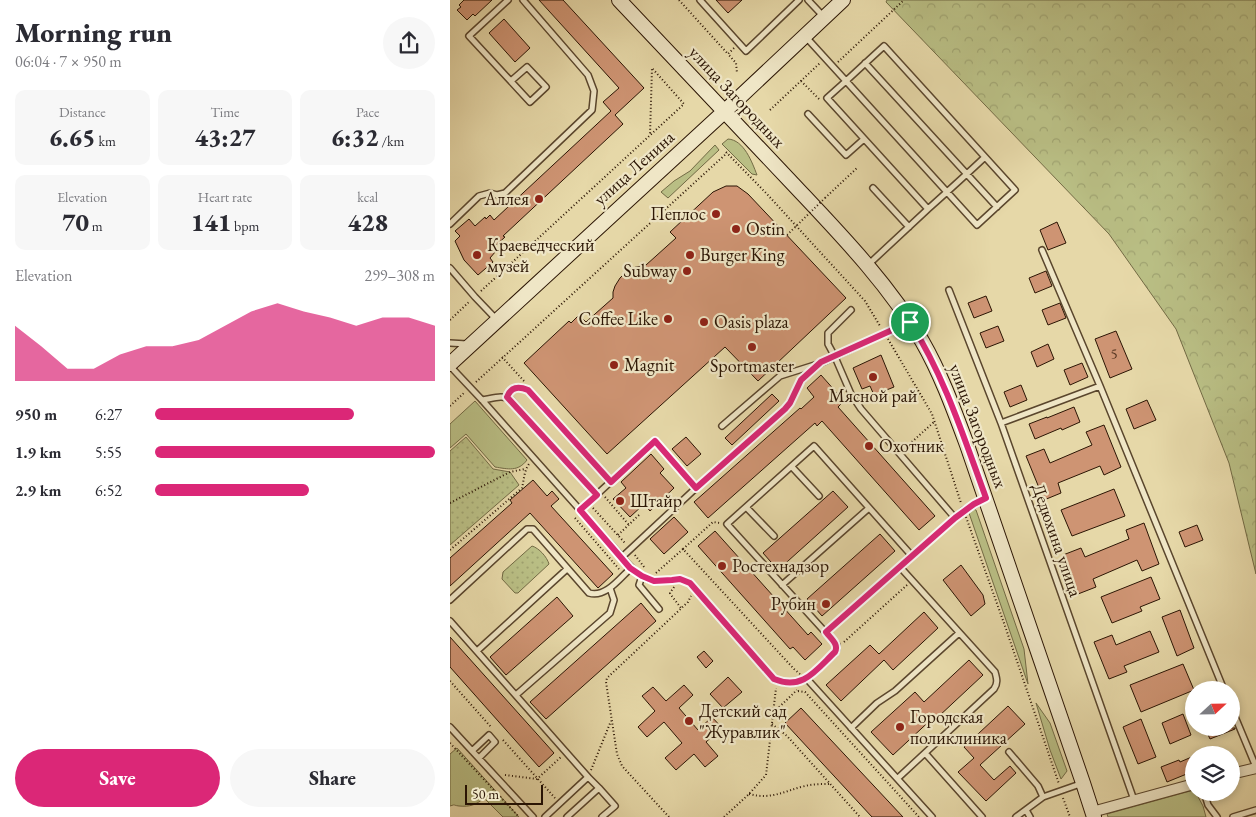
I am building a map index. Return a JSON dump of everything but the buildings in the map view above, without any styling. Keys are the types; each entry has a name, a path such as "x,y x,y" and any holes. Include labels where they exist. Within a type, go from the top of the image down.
{"main road":[{"name":"улица Загородных","path":"619,0 844,238 888,292 922,341 952,403 1093,814"},
{"name":"улица Ленина","path":"450,365 844,0"}],"street":[{"path":"1240,771 1256,767"},
{"path":"1093,814 1134,800 1185,786"}],"lane":[{"path":"508,0 469,36 530,102 546,87 527,67 511,81"},
{"path":"450,224 479,196 490,193 497,195 504,193 592,110 594,92 588,75 523,0"},
{"path":"700,0 746,50 799,0"},
{"path":"808,0 824,17"},
{"path":"805,36 833,67 846,81 977,225 1015,190 884,46 866,63 846,81 827,98 928,209"},
{"path":"866,63 997,207"},
{"path":"808,114 846,155 864,138"},
{"path":"866,266 985,157"},
{"path":"873,188 909,227"},
{"path":"1042,250 1100,386 1220,681"},
{"path":"450,268 497,320"},
{"name":"Дедюхина улица","path":"950,290 1002,423 1134,800"},
{"path":"851,310 828,333 828,344 851,394 861,409 955,518"},
{"path":"722,426 780,376 835,357 910,322"},
{"path":"450,343 471,344"},
{"path":"622,557 785,409 801,380 821,362"},
{"path":"450,365 630,568 654,581 680,579 690,583 774,679 784,683 807,679 835,652 837,645 727,524 814,446 912,556"},
{"path":"1002,423 1100,386"},
{"path":"507,397 509,392 516,388 528,390 611,482"},
{"path":"482,400 507,397"},
{"path":"507,397 599,494"},
{"path":"580,510 655,441 696,488"},
{"path":"792,466 819,496"},
{"path":"826,632 964,510 986,498"},
{"path":"746,507 774,536"},
{"path":"782,585 869,508"},
{"path":"450,600 527,529 532,529 589,594 596,595 610,588 630,568"},
{"path":"898,778 994,689 997,684 995,672 900,567"},
{"path":"477,651 567,569"},
{"path":"642,576 639,585 659,609"},
{"path":"516,695 610,613 614,600 610,588"},
{"path":"450,621 614,806 603,817"},
{"path":"851,728 876,703 895,691 959,633"},
{"path":"807,679 932,817"},
{"path":"450,727 533,817"},
{"path":"1240,729 1256,767"},
{"path":"472,751 489,735 495,742 478,758"},
{"path":"1009,752 1038,786 1043,797"},
{"path":"925,753 982,817"},
{"path":"545,817 588,777"},
{"path":"1016,817 1043,797 1083,783"},
{"path":"567,817 599,788"},
{"path":"1207,801 1217,817"},
{"path":"1026,810 1030,817"},
{"path":"1233,817 1256,810"}],"path":[{"path":"679,0 736,63 737,73"},
{"path":"833,67 904,0"},
{"path":"728,54 739,43"},
{"path":"770,110 825,58"},
{"path":"450,320 684,104 652,68 650,135"},
{"path":"450,406 726,152 865,301 932,414 1070,817"},
{"path":"787,235 857,168"},
{"path":"502,357 529,386"},
{"path":"899,453 934,422"},
{"path":"450,550 522,488 525,469 529,463"},
{"path":"450,503 510,472 525,469"},
{"path":"599,494 629,524"},
{"path":"595,509 630,549 647,572"},
{"path":"573,515 624,575"},
{"path":"618,535 639,515"},
{"path":"656,573 714,522 727,524"},
{"path":"683,549 794,669 807,679 774,712"},
{"path":"837,649 912,581"},
{"path":"677,585 672,590 671,595 681,608"},
{"path":"669,817 622,766 617,754 606,682 607,678 690,599 690,592"},
{"path":"450,681 494,730"},
{"path":"726,816 766,775 776,688 783,688"},
{"path":"790,690 805,692 919,817"},
{"path":"588,777 611,719"},
{"path":"772,724 787,736 860,817"},
{"path":"500,737 560,803"},
{"path":"450,743 519,817"},
{"path":"493,774 538,779 567,752"},
{"path":"749,794 768,796 807,785 830,784"}],"green space":[{"path":"887,0 1256,0 1256,574 1229,463 1176,329 1109,234 886,2"},
{"path":"728,139 734,140 743,147 757,175 752,174 722,144"},
{"path":"715,145 719,150 668,198 661,192 690,171"},
{"path":"475,401 527,460 524,464 512,469 495,467 466,434 450,448 450,424"},
{"path":"466,437 493,469 510,472 519,485 450,545 450,451"},
{"path":"973,509 976,510 1024,649 1028,684 969,513"},
{"path":"532,546 542,553 549,564 518,593 515,593 502,579 503,572"},
{"path":"1036,703 1050,723 1067,771 1061,779 1050,750"},
{"path":"457,748 519,817 503,817 484,798 470,806 450,806 450,754"},
{"path":"1185,792 1185,801 1200,801 1206,817 1108,817 1107,814"}],"place":[{"name":"Аллея","path":"539,199"},
{"name":"Пеплос","path":"716,214"},
{"name":"Ostin","path":"736,229"},
{"name":"Краеведческий музей","path":"477,255"},
{"name":"Burger King","path":"690,255"},
{"name":"Subway","path":"687,271"},
{"name":"Coffee Like","path":"668,319"},
{"name":"Oasis plaza","path":"704,322"},
{"name":"Sportmaster","path":"752,347"},
{"name":"Magnit","path":"614,365"},
{"name":"Мясной рай","path":"873,377"},
{"name":"Охотник","path":"869,446"},
{"name":"Штайр","path":"620,501"},
{"name":"Ростехнадзор","path":"722,566"},
{"name":"Рубин","path":"826,604"},
{"name":"Детский сад \"Журавлик\"","path":"689,721"},
{"name":"Городская поликлиника","path":"900,727"}],"route":[{"path":"910,322 933,362 952,403 986,498 964,510 826,632 837,645 835,652 807,679 790,683 774,679 690,583 680,579 654,581 630,568 580,510 597,495 507,397 509,392 516,388 528,390 611,482 655,441 696,488 785,409 801,380 821,362 910,322"}]}
